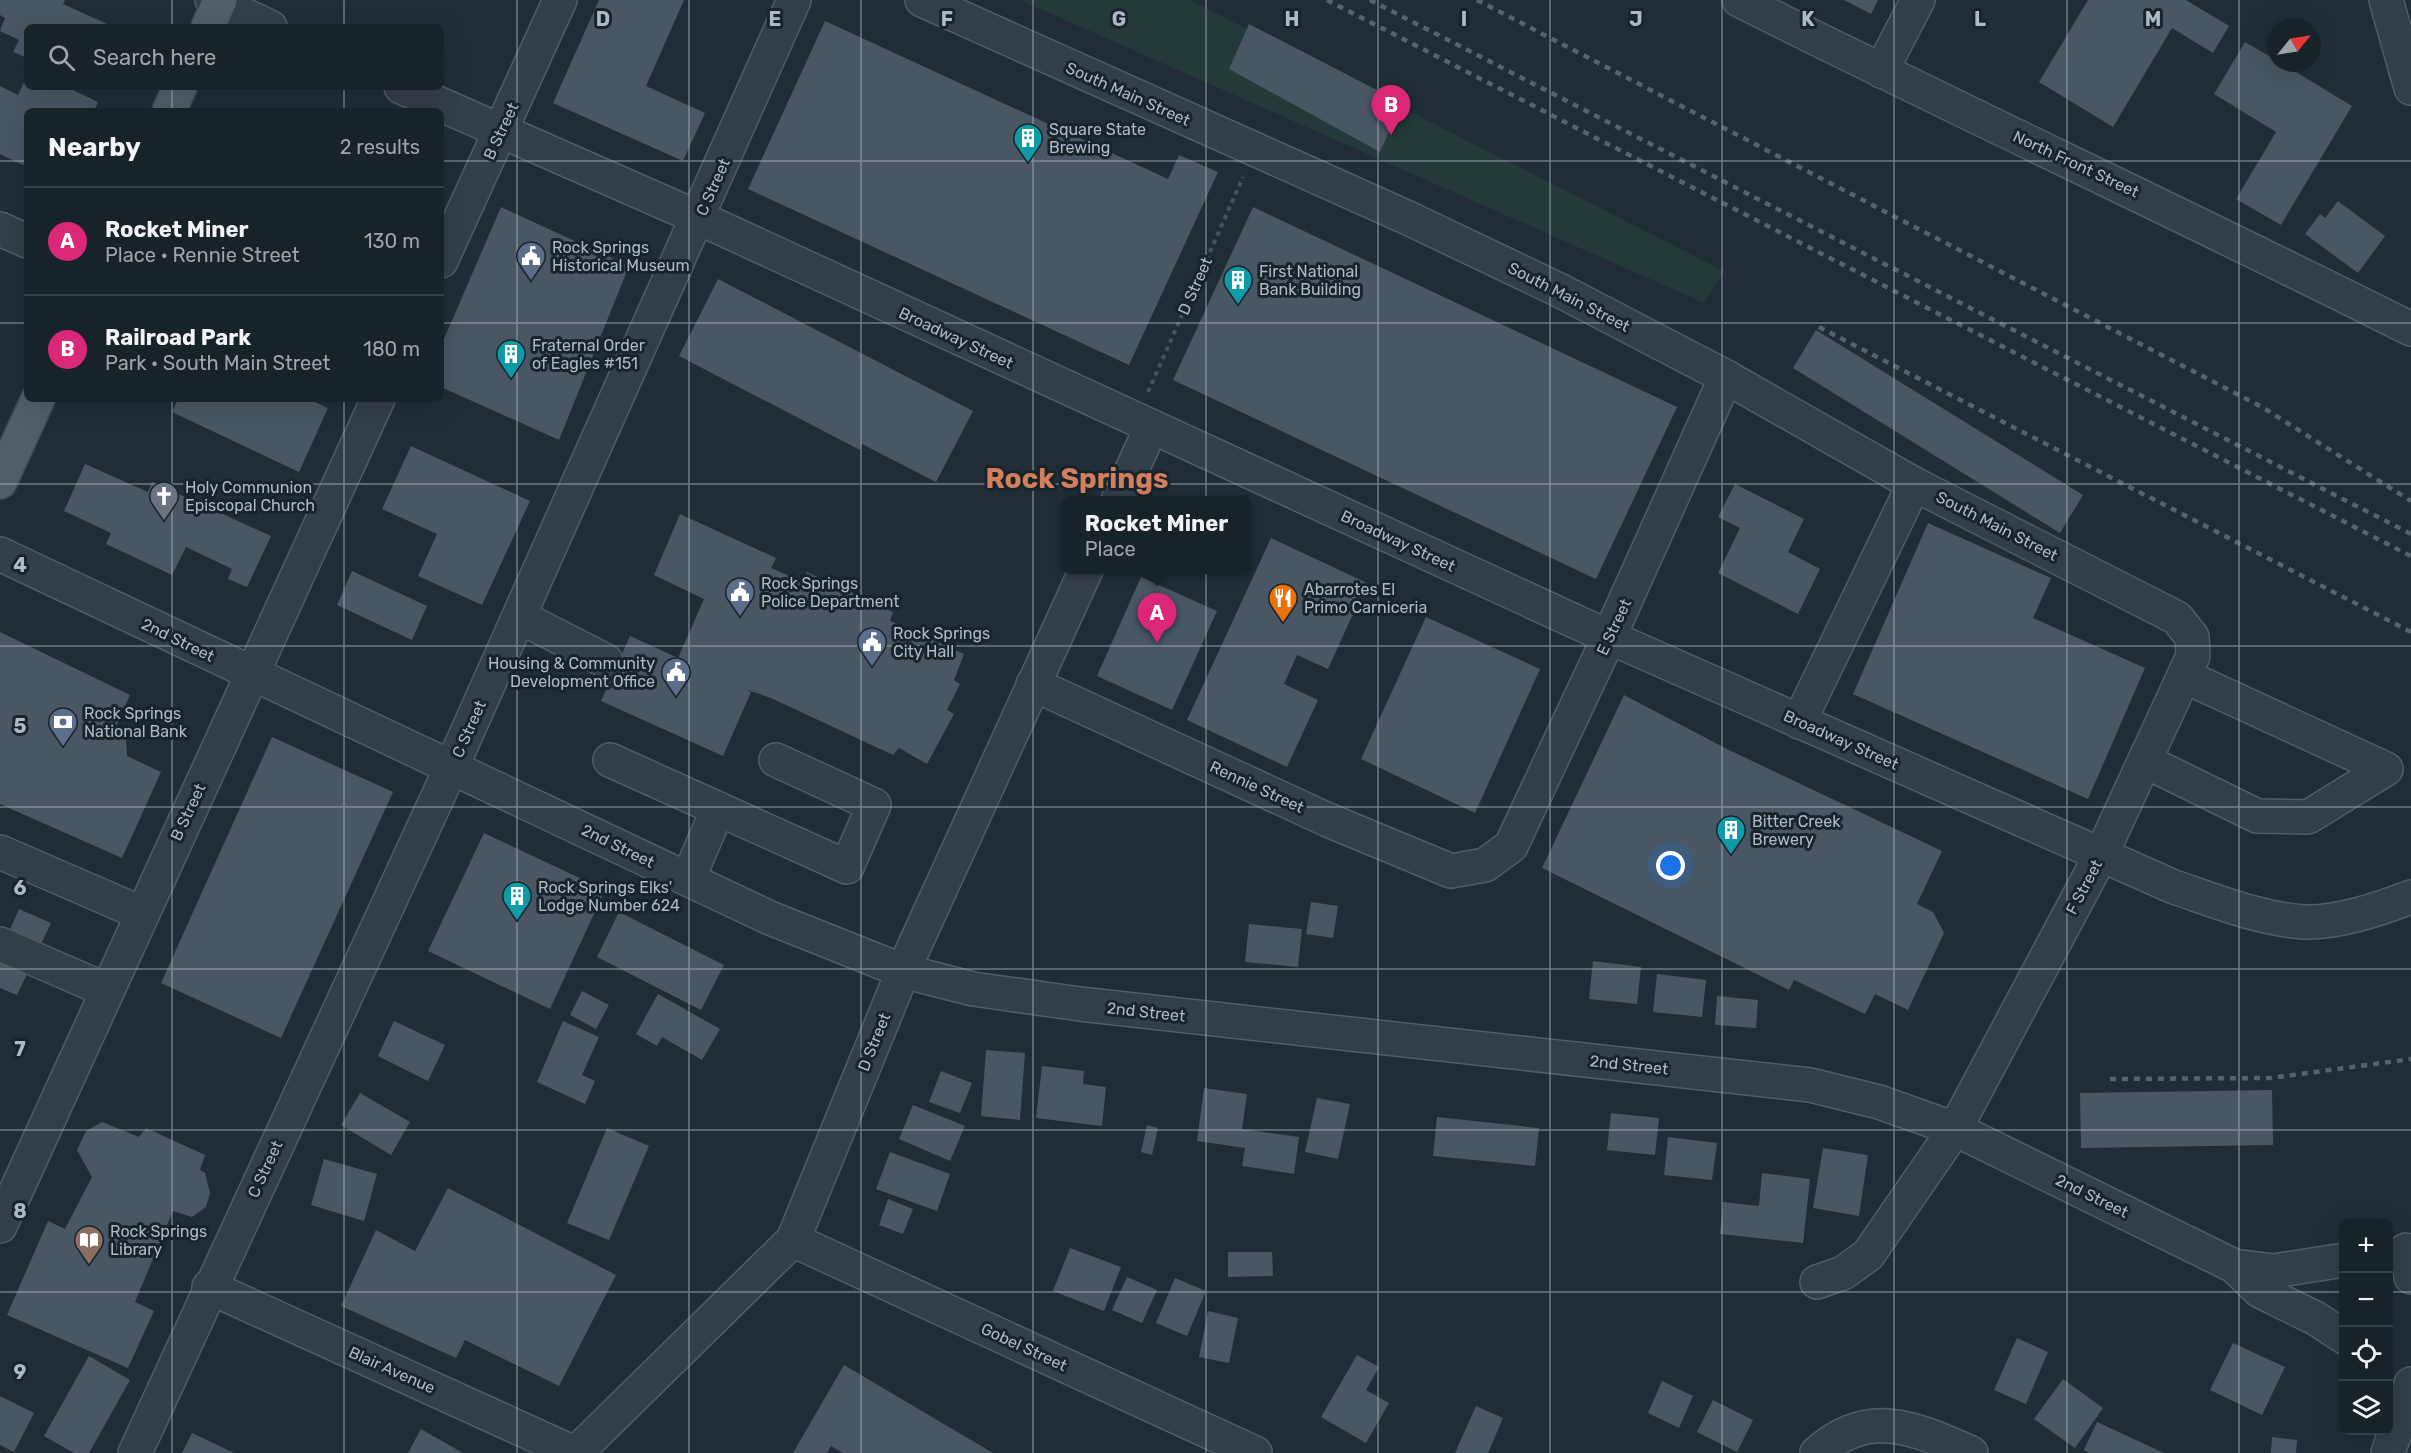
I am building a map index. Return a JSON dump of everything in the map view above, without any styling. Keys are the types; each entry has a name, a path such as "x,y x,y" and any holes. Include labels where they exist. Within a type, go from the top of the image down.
{"main road":[{"path":"170,108 179,90"},
{"path":"0,482 37,402"}],"street":[{"name":"B Street","path":"444,254 560,0"},
{"name":"C Street","path":"135,1453 520,617 794,0"},
{"name":"South Main Street","path":"922,0 1254,151 1408,218 1561,291 1726,376 1914,484 2177,618 2192,637"},
{"name":"North Front Street","path":"1739,0 1881,71 2187,217 2411,329"},
{"path":"1881,71 1918,0"},
{"path":"2386,0 2411,88"},
{"path":"215,8 261,24"},
{"name":"Broadway Street","path":"407,90 500,133 699,218 1143,425 1609,637 2174,887 2252,913 2305,922 2369,913 2411,897"},
{"name":"E Street","path":"1485,865 1511,846 1609,637 1726,376"},
{"name":"B Street","path":"4,1205 106,990 377,402"},
{"path":"1120,496 1143,425"},
{"path":"1799,722 1914,484"},
{"name":"2nd Street","path":"0,554 770,918 903,971 973,989 1080,1004 1810,1085 1879,1102 1955,1129 2234,1266 2274,1271 2339,1261"},
{"name":"D Street","path":"575,1453 793,1240 903,971 1084,574"},
{"path":"520,617 606,661"},
{"name":"F Street","path":"1817,1282 1844,1273 1868,1255 1955,1129 2101,855 2193,656 2192,637"},
{"path":"2145,761 2257,816 2308,817 2386,770 2184,676"},
{"name":"Rennie Street","path":"1033,684 1328,820 1451,871 1485,865"},
{"path":"610,760 847,867 874,806 776,760"},
{"path":"688,879 718,809"},
{"path":"0,852 141,913"},
{"path":"0,944 106,990"},
{"name":"Gobel Street","path":"793,1240 1252,1453"},
{"path":"2234,1266 2260,1291 2315,1318 2339,1334"},
{"name":"Blair Avenue","path":"210,1287 575,1453"},
{"path":"2388,1453 2411,1383"},
{"path":"1817,1453 1844,1432 1881,1425 1922,1431 1971,1453"},
{"path":"2388,1453 2411,1432"},
{"path":"2386,1435 2388,1453"}],"path":[{"name":"D Street","path":"1143,425 1254,151"}],"green space":[{"path":"1020,0 1190,0 1724,271 1704,303"}],"building":[{"path":"0,0 65,0 63,4 107,24 24,24 24,57 13,52 19,40 0,31 5,18 0,15"},
{"path":"599,0 684,0 646,86 705,113 683,161 553,103"},
{"path":"1844,0 1878,0 1871,14"},
{"path":"2088,0 2186,0 2229,26 2213,53 2172,28 2113,127 2039,82"},
{"path":"825,21 1168,179 1179,155 1218,172 1129,365 748,189"},
{"path":"1249,24 1402,103 1380,152 1229,69"},
{"path":"2245,42 2267,55 2267,72 2296,72 2352,106 2281,225 2236,199 2276,132 2214,94"},
{"path":"24,82 24,90 73,90 98,102 95,108 24,108 24,166 0,154 0,86 18,95"},
{"path":"2338,201 2385,236 2358,273 2305,234 2320,214 2325,218"},
{"path":"501,207 629,266 559,440 444,388 444,339"},
{"path":"1253,207 1677,407 1596,579 1173,380"},
{"path":"718,279 973,411 936,482 862,444 860,450 679,356"},
{"path":"1816,330 2083,495 2060,533 1793,368"},
{"path":"177,402 315,402 328,408 299,472 172,412"},
{"path":"411,446 530,501 482,605 418,576 437,534 382,509"},
{"name":"Holy Communion Episcopal Church","path":"85,464 148,492 152,482 271,536 247,587 228,579 232,569 186,547 172,575 106,544 111,533 64,511"},
{"path":"1735,484 1804,519 1788,552 1820,569 1798,614 1718,573 1740,528 1718,517"},
{"path":"680,514 776,558 771,568 801,581 807,572 893,612 890,621 964,654 954,680 960,684 947,710 954,714 927,764 899,748 893,755 771,698 745,689 751,692 723,756 601,701 630,636 678,658 704,599 654,575"},
{"path":"1928,523 2051,578 2033,618 2145,668 2088,799 1853,694"},
{"path":"1271,538 1367,583 1328,669 1297,655 1284,684 1318,700 1287,767 1187,720"},
{"path":"352,571 427,606 412,640 337,605"},
{"path":"1141,577 1217,611 1172,710 1097,676"},
{"path":"1426,617 1540,669 1475,813 1361,759"},
{"name":"Rock Springs National Bank","path":"0,632 130,695 116,726 126,739 127,756 161,772 122,858 0,804"},
{"path":"1624,695 1729,750 1942,851 1917,904 1933,912 1944,933 1908,1010 1875,994 1865,1014 1794,980 1789,990 1542,868"},
{"path":"272,737 393,792 281,1038 161,983"},
{"name":"Rock Springs Elks' Lodge Number 624","path":"484,833 605,890 550,1009 428,951"},
{"path":"1311,902 1338,906 1333,938 1306,934"},
{"path":"19,909 51,923 17,995 0,988 0,953"},
{"path":"619,912 724,965 701,1010 597,957"},
{"path":"1249,924 1302,929 1298,967 1245,962"},
{"path":"1593,961 1641,967 1637,1004 1589,999"},
{"path":"1657,974 1706,980 1702,1017 1653,1012"},
{"path":"582,991 609,1005 596,1029 570,1015"},
{"path":"658,994 720,1029 702,1060 662,1037 657,1046 636,1034"},
{"path":"1717,996 1758,1000 1756,1028 1715,1025"},
{"path":"394,1021 445,1045 428,1081 378,1056"},
{"path":"563,1021 599,1037 582,1075 595,1081 585,1104 537,1082"},
{"path":"986,1050 1025,1053 1020,1120 981,1116"},
{"path":"1042,1066 1084,1071 1083,1084 1106,1087 1102,1126 1036,1118"},
{"path":"941,1071 972,1083 960,1113 929,1102"},
{"path":"1204,1088 1247,1094 1242,1129 1299,1137 1294,1174 1242,1166 1245,1148 1197,1141"},
{"path":"2272,1090 2273,1145 2081,1148 2080,1093"},
{"path":"360,1093 410,1122 391,1155 341,1125"},
{"path":"1317,1098 1350,1104 1338,1159 1305,1152"},
{"path":"913,1105 965,1126 950,1161 899,1139"},
{"path":"1611,1113 1659,1118 1655,1155 1607,1150"},
{"path":"1437,1117 1539,1128 1535,1166 1433,1156"},
{"name":"Rock Springs Library","path":"102,1122 139,1137 146,1128 205,1155 200,1170 205,1173 210,1193 206,1207 192,1217 173,1211 135,1302 154,1311 128,1368 7,1315 48,1221 65,1229 92,1177 77,1150 86,1131"},
{"path":"1147,1125 1158,1128 1152,1155 1141,1152"},
{"path":"607,1128 649,1146 609,1240 567,1223"},
{"path":"1668,1137 1717,1143 1712,1180 1664,1175"},
{"path":"1823,1148 1868,1155 1859,1216 1813,1208"},
{"path":"890,1152 950,1174 937,1211 876,1189"},
{"path":"324,1159 377,1174 364,1221 311,1205"},
{"path":"1762,1173 1810,1179 1803,1243 1720,1234 1723,1202 1759,1206"},
{"path":"448,1188 616,1275 559,1386 465,1340 456,1358 341,1306 376,1230 415,1251"},
{"path":"888,1199 913,1209 903,1234 879,1225"},
{"path":"1070,1248 1121,1267 1104,1311 1053,1291"},
{"path":"1228,1252 1272,1252 1273,1276 1228,1277"},
{"path":"1127,1277 1157,1290 1142,1323 1112,1310"},
{"path":"1175,1278 1206,1291 1187,1336 1156,1323"},
{"path":"1208,1311 1238,1318 1229,1363 1199,1357"},
{"path":"2017,1338 2048,1352 2026,1404 1994,1390"},
{"path":"2233,1343 2285,1367 2262,1415 2210,1390"},
{"path":"1357,1355 1379,1367 1366,1390 1389,1403 1366,1443 1321,1417"},
{"path":"89,1356 130,1380 89,1453 74,1453 44,1436"},
{"path":"844,1365 993,1453 843,1453 831,1446 827,1453 793,1453"},
{"path":"2063,1379 2103,1408 2075,1448 2034,1419"},
{"path":"1662,1381 1693,1396 1679,1428 1648,1413"},
{"path":"0,1396 34,1413 14,1452 0,1445"},
{"path":"1713,1400 1753,1420 1737,1452 1697,1432"},
{"path":"1476,1406 1503,1418 1488,1453 1455,1453"},
{"path":"2097,1422 2164,1453 2089,1453 2084,1450"},
{"path":"421,1429 463,1453 408,1453"},
{"path":"192,1433 234,1453 182,1453"},
{"path":"2272,1437 2297,1440 2296,1453 2271,1453"}],"railway":[{"path":"1327,0 2411,556"},
{"path":"1370,0 2411,534"},
{"path":"1477,0 2262,407 2411,501"},
{"path":"1819,327 2411,632"},
{"path":"2110,1079 2271,1078 2411,1059"}],"place":[{"name":"Railroad Park","path":"1391,135"},
{"name":"Square State Brewing","path":"1028,164"},
{"name":"Rock Springs Historical Museum","path":"531,282"},
{"name":"First National Bank Building","path":"1238,306"},
{"name":"Fraternal Order of Eagles #151","path":"511,380"},
{"name":"Holy Communion Episcopal Church","path":"164,522"},
{"name":"Rock Springs Police Department","path":"740,618"},
{"name":"Abarrotes El Primo Carniceria","path":"1283,624"},
{"name":"Rocket Miner","path":"1157,643"},
{"name":"Rock Springs City Hall","path":"872,668"},
{"name":"Housing & Community Development Office","path":"676,698"},
{"name":"Rock Springs National Bank","path":"63,748"},
{"name":"Bitter Creek Brewery","path":"1731,856"},
{"name":"Rock Springs Elks' Lodge Number 624","path":"517,922"},
{"name":"Rock Springs Library","path":"89,1266"}],"district":[{"name":"Rock Springs","path":"1077,478"}]}
